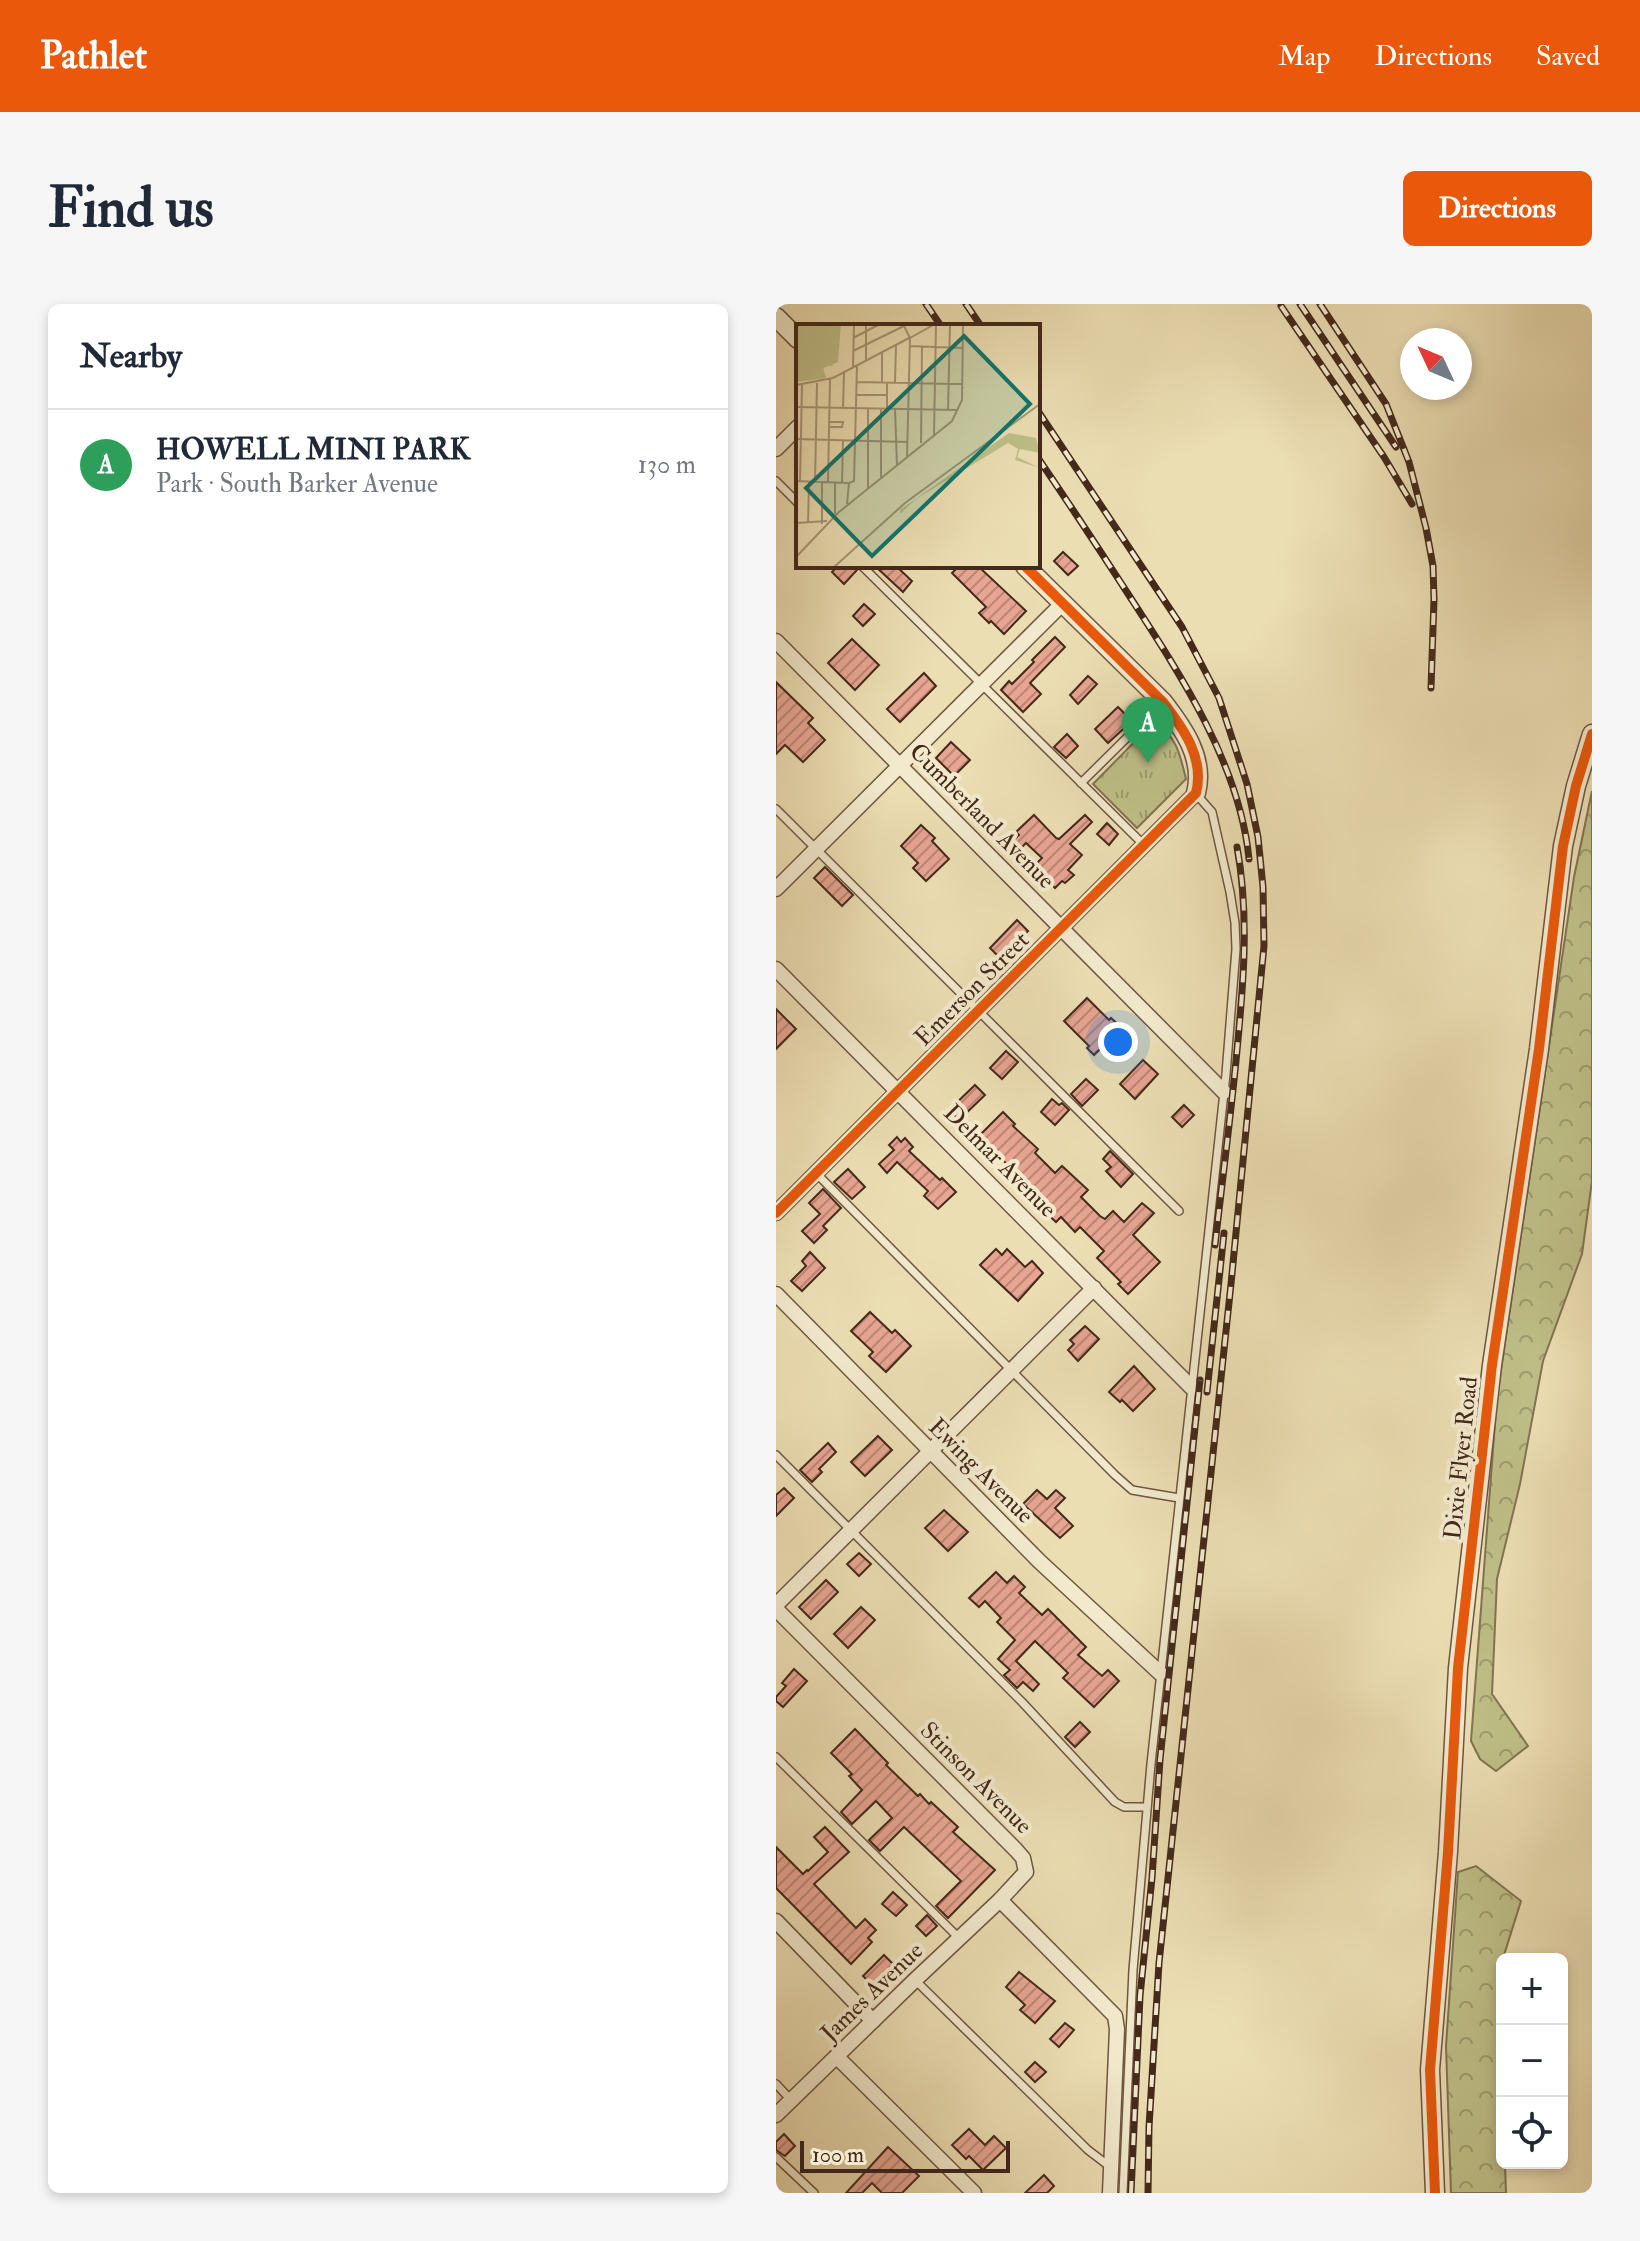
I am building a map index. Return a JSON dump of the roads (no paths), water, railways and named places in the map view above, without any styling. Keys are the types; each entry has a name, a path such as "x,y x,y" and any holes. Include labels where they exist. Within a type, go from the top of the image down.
{"street":[{"path":"776,317 796,337"},
{"path":"776,449 796,429"},
{"path":"1027,568 1163,702 1185,731 1199,774 1196,793"},
{"path":"776,889 1063,603"},
{"name":"Cumberland Avenue","path":"776,641 1224,1092"},
{"name":"Dixie Flyer Road","path":"1435,2193 1430,2070 1448,1852 1458,1668 1493,1351 1539,1049 1563,846 1576,786 1592,734"},
{"name":"Emerson Street","path":"776,1213 1196,793"},
{"name":"Delmar Avenue","path":"776,969 1191,1387"},
{"path":"776,1607 1094,1288"},
{"name":"Ewing Avenue","path":"776,1294 1039,1561 1160,1673"},
{"name":"Stinson Avenue","path":"776,1607 1023,1858 1026,1872 1000,1900"},
{"path":"1000,1900 1116,2019 1110,2193"},
{"name":"James Avenue","path":"776,2115 1000,1900"},
{"path":"776,1921 873,2021"},
{"path":"837,2057 974,2193"}],"lane":[{"path":"776,481 796,501"},
{"path":"864,568 1144,845"},
{"path":"1081,783 1163,702"},
{"path":"1123,2193 1133,1970 1147,1807 1236,963 1235,923 1212,812 1196,793"},
{"path":"776,809 1179,1211"},
{"path":"816,1173 1132,1490 1179,1498"},
{"path":"776,1455 1022,1702 1115,1802 1124,1807 1147,1807"},
{"path":"776,1757 959,1938"},
{"path":"915,1980 1088,2150 1111,2167"},
{"path":"776,2084 792,2100"},
{"path":"776,2157 814,2193"}],"railway":[{"path":"926,304 940,324"},
{"path":"966,304 980,324"},
{"path":"1300,304 1396,447"},
{"path":"1320,304 1386,404 1409,462 1433,566 1431,688"},
{"path":"1281,306 1384,457 1412,504"},
{"path":"1040,414 1182,627 1219,698 1247,784 1258,837 1263,887 1264,946 1159,1963 1148,2193"},
{"path":"1040,461 1189,691 1234,790 1249,859"},
{"path":"1215,1245 1243,980 1243,900 1237,847"},
{"path":"1207,1392 1224,1233"},
{"path":"1131,2193 1140,1996 1160,1760 1200,1380"}],"place":[{"name":"HOWELL MINI PARK","path":"1148,763"}]}
